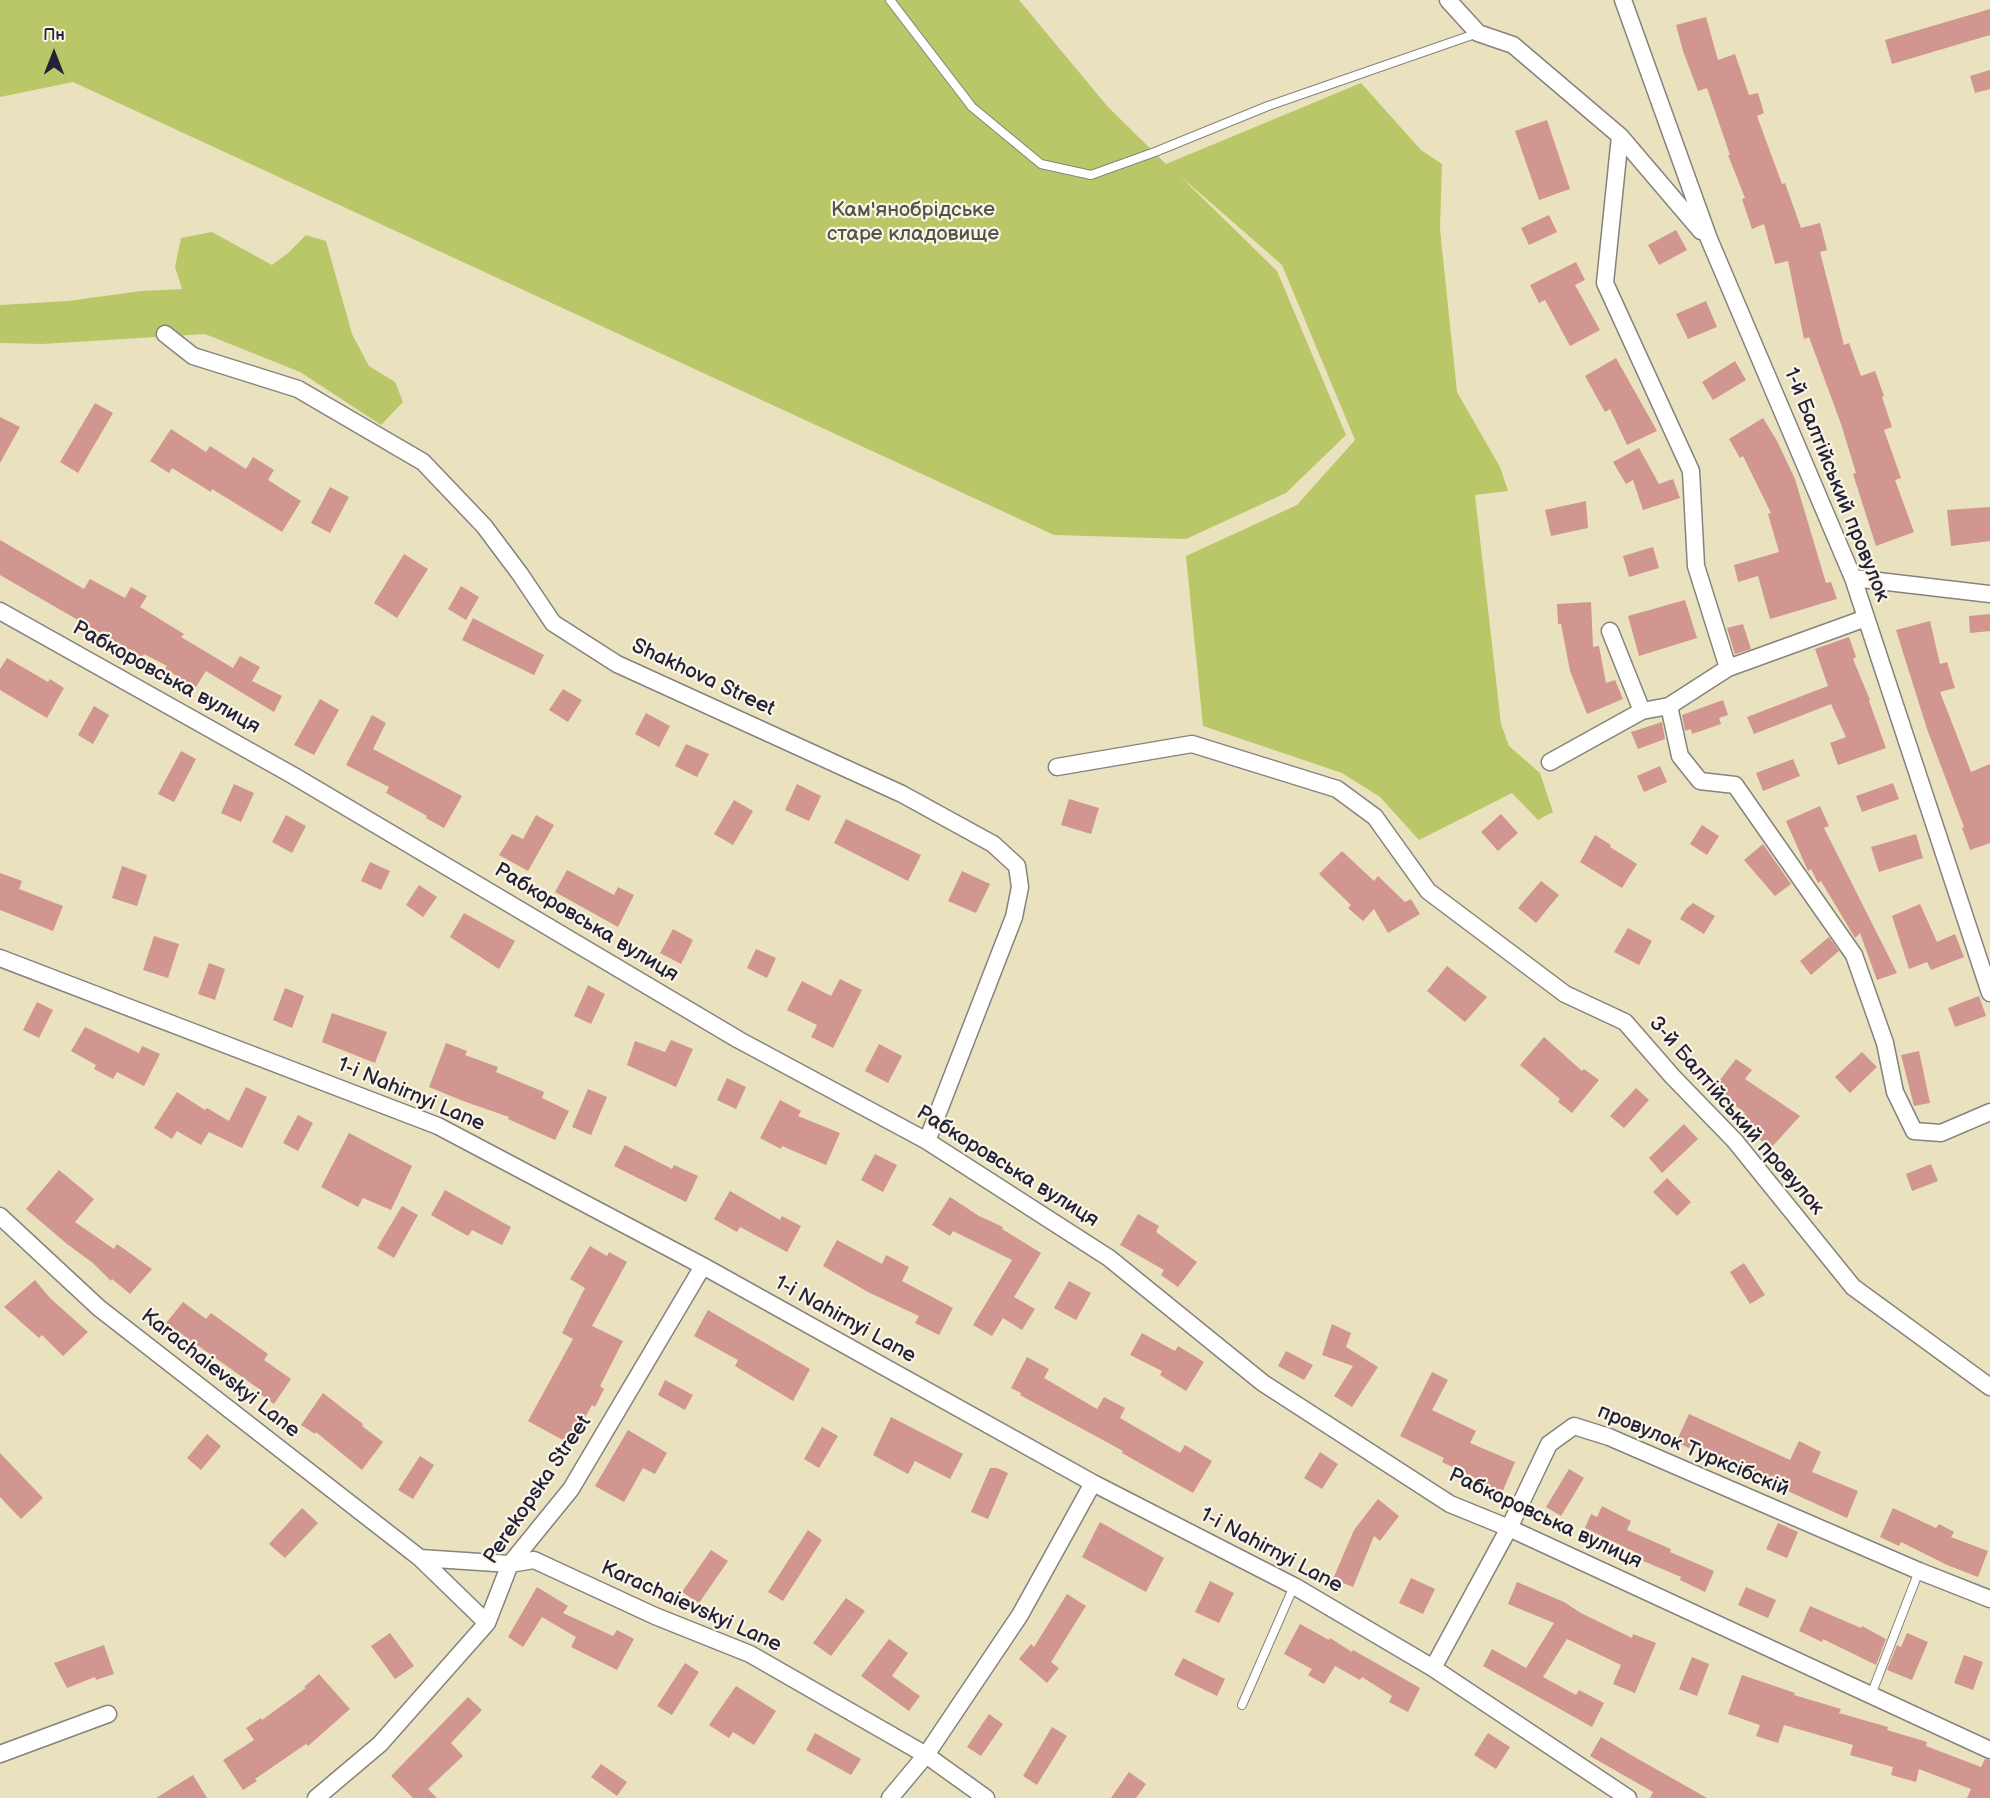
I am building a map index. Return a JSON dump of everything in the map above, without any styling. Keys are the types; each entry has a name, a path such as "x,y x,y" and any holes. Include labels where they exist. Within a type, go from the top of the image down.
{"street":[{"path":"1448,0 1478,33 1513,45 1620,136 1709,239"},
{"name":"1-й Балтійський провулок","path":"1623,0 1709,239 1853,578 1990,993"},
{"path":"1620,136 1605,284 1691,471 1696,566 1728,668"},
{"name":"Shakhova Street","path":"165,334 194,356 298,389 423,462 483,526 520,574 553,623 617,664 902,794 993,844 1017,866 1020,887 1014,917 927,1141"},
{"path":"1853,578 1990,594"},
{"name":"Рабкоровська вулиця","path":"0,611 304,782 739,1040 927,1141 1109,1258 1263,1383 1450,1504 1509,1527 1990,1750"},
{"path":"1550,762 1642,711 1669,706 1728,668 1866,618"},
{"path":"1610,631 1642,711"},
{"path":"1669,706 1680,756 1700,781 1735,785 1854,955 1885,1043 1895,1092 1914,1131 1941,1133 1990,1112"},
{"name":"3-й Балтійський провулок","path":"1057,767 1192,744 1337,789 1375,817 1428,891 1565,994 1625,1022 1672,1076 1735,1141 1853,1287 1990,1387"},
{"name":"1-i Nahirnyi Lane","path":"0,958 438,1126 703,1266 1093,1483 1294,1586 1433,1668 1628,1798"},
{"name":"Karachaievskyi Lane","path":"0,1216 99,1308 420,1558 487,1623"},
{"name":"Perekopska Street","path":"316,1798 380,1744 487,1623 510,1564 571,1489 703,1266"},
{"name":"провулок Турксібскій","path":"1433,1668 1509,1527 1549,1444 1574,1426 1608,1437 1919,1571 1990,1599"},
{"path":"890,1798 927,1755 1020,1615 1093,1483"},
{"name":"Karachaievskyi Lane","path":"420,1558 510,1564 534,1560 655,1616 750,1654 927,1755 986,1798"},
{"path":"0,1754 108,1714"}],"lane":[{"path":"891,0 972,107 1041,164 1091,175 1155,152 1268,105 1478,33"},
{"path":"1872,1695 1919,1571"},
{"path":"1242,1706 1294,1586"}],"green space":[{"name":"Кам'янобрідське старе кладовище","path":"0,0 1019,0 1108,107 1166,164 1361,83 1421,150 1442,164 1440,229 1457,392 1500,467 1508,491 1475,495 1501,724 1509,746 1540,773 1553,812 1538,820 1512,793 1419,840 1380,797 1342,773 1203,726 1186,556 1297,505 1355,440 1282,265 1179,175 1277,271 1346,435 1286,493 1186,539 1054,535 73,82 0,97"},
{"path":"212,232 272,265 306,235 326,241 352,334 369,366 395,382 403,402 381,425 300,372 205,334 42,344 0,343 0,305 68,301 141,291 182,289 175,267 181,238"}],"building":[{"path":"1990,9 1990,35 1892,64 1885,40"},
{"path":"1706,17 1718,60 1735,54 1749,95 1758,93 1764,113 1757,116 1801,228 1820,223 1827,250 1820,252 1844,345 1849,343 1861,376 1875,371 1884,396 1882,397 1892,427 1884,430 1901,478 1895,480 1914,532 1876,546 1853,474 1856,473 1841,424 1809,337 1804,339 1788,261 1775,264 1764,224 1752,229 1742,199 1745,198 1728,155 1730,155 1707,88 1698,91 1683,51 1676,25"},
{"path":"1990,70 1990,89 1975,93 1970,76"},
{"path":"1547,120 1570,189 1539,200 1515,131"},
{"path":"1549,215 1557,232 1529,245 1521,228"},
{"path":"1676,230 1687,250 1659,265 1648,245"},
{"path":"1576,262 1585,280 1575,285 1600,330 1570,346 1545,300 1539,303 1530,285"},
{"path":"1706,301 1717,327 1688,339 1676,314"},
{"path":"1616,358 1657,431 1627,445 1610,409 1605,412 1585,376"},
{"path":"1735,361 1746,380 1713,400 1702,382"},
{"path":"95,403 113,413 78,473 60,462"},
{"path":"0,417 20,427 0,463"},
{"path":"1763,418 1795,479 1826,583 1831,582 1837,599 1770,619 1758,576 1738,582 1734,565 1779,552 1768,514 1771,513 1743,456 1740,458 1729,439"},
{"path":"171,429 206,452 210,446 246,469 253,457 274,470 268,480 301,501 282,532 212,489 211,492 172,468 169,473 150,461"},
{"path":"1639,448 1659,484 1673,479 1680,498 1643,510 1633,480 1626,484 1613,462"},
{"path":"330,487 349,497 330,533 311,523"},
{"path":"1586,501 1588,528 1551,536 1545,510"},
{"path":"1990,507 1990,541 1951,546 1947,510"},
{"path":"0,540 84,589 90,579 125,598 131,587 147,596 140,607 184,634 181,637 233,668 240,656 260,667 252,681 282,696 274,712 206,671 196,687 165,669 167,666 144,654 142,657 0,575"},
{"path":"1653,547 1659,568 1629,577 1623,556"},
{"path":"404,554 428,569 397,618 374,603"},
{"path":"461,586 479,597 466,620 448,609"},
{"path":"1685,600 1697,638 1639,656 1628,616"},
{"path":"1591,602 1593,647 1599,646 1606,683 1615,680 1623,699 1587,714 1570,671 1561,624 1558,624 1557,604"},
{"path":"1990,614 1990,631 1970,633 1969,616"},
{"path":"473,618 544,655 534,675 462,640"},
{"path":"1930,621 1940,664 1947,662 1955,688 1940,692 1971,772 1990,764 1990,843 1970,850 1962,828 1964,827 1927,729 1896,630"},
{"path":"1743,624 1751,649 1735,654 1727,628"},
{"path":"1849,637 1856,657 1853,659 1886,748 1838,765 1830,743 1846,737 1831,704 1754,734 1747,717 1828,686 1815,649"},
{"path":"7,658 48,682 50,679 64,688 47,718 0,690 0,669"},
{"path":"563,689 582,700 568,722 549,710"},
{"path":"320,699 339,710 314,755 294,745"},
{"path":"1723,700 1728,715 1719,718 1721,724 1692,734 1691,729 1685,731 1682,715"},
{"path":"94,706 109,715 93,744 78,735"},
{"path":"646,713 670,726 659,747 635,734"},
{"path":"372,715 386,723 373,749 462,796 444,828 386,793 389,787 346,765"},
{"path":"1662,722 1665,739 1638,749 1631,732"},
{"path":"686,744 709,754 697,777 675,766"},
{"path":"181,751 196,759 174,802 158,794"},
{"path":"1793,759 1800,776 1763,791 1756,773"},
{"path":"1660,766 1667,782 1644,792 1637,776"},
{"path":"1893,783 1899,799 1862,812 1856,796"},
{"path":"234,784 254,793 241,822 221,813"},
{"path":"797,784 821,796 809,821 785,810"},
{"path":"1069,799 1099,808 1091,834 1061,825"},
{"path":"734,800 753,811 733,845 714,834"},
{"path":"1820,806 1829,826 1824,828 1897,973 1877,980 1860,933 1855,938 1821,881 1818,883 1811,869 1808,871 1786,821"},
{"path":"1501,814 1518,833 1498,851 1481,832"},
{"path":"286,815 306,826 292,853 272,842"},
{"path":"536,815 554,825 528,871 499,855 512,834 523,839"},
{"path":"846,819 921,855 908,881 834,843"},
{"path":"1702,825 1719,836 1707,855 1690,844"},
{"path":"1916,834 1923,858 1879,872 1871,847"},
{"path":"1595,835 1637,864 1622,888 1580,862"},
{"path":"1763,844 1791,884 1775,896 1744,860"},
{"path":"1342,851 1374,881 1378,876 1405,902 1411,899 1420,914 1388,933 1374,909 1363,921 1348,908 1351,905 1319,874"},
{"path":"370,862 390,871 381,890 361,881"},
{"path":"122,866 147,875 137,906 112,898"},
{"path":"567,870 614,895 618,887 634,895 618,927 555,892"},
{"path":"962,871 990,884 976,913 948,901"},
{"path":"0,873 22,881 19,889 63,906 53,931 0,910"},
{"path":"1541,881 1559,895 1536,923 1518,908"},
{"path":"419,885 437,897 423,917 406,905"},
{"path":"1693,903 1715,916 1704,934 1680,919"},
{"path":"1920,904 1937,942 1955,934 1964,957 1931,970 1927,962 1909,969 1892,916"},
{"path":"464,913 515,941 499,969 450,937"},
{"path":"1628,928 1652,941 1639,965 1614,952"},
{"path":"673,929 693,940 681,964 660,953"},
{"path":"154,936 179,944 168,978 143,970"},
{"path":"1829,937 1839,951 1811,975 1800,961"},
{"path":"756,949 776,958 767,978 747,968"},
{"path":"209,963 225,969 215,1000 198,994"},
{"path":"1447,966 1487,997 1465,1022 1427,991"},
{"path":"840,979 862,990 833,1048 811,1037 817,1025 787,1010 802,981 831,996"},
{"path":"588,985 605,994 591,1024 574,1016"},
{"path":"285,988 304,996 292,1028 273,1020"},
{"path":"1979,996 1986,1016 1955,1027 1948,1008"},
{"path":"37,1002 53,1010 39,1038 23,1030"},
{"path":"332,1013 387,1032 375,1063 322,1042"},
{"path":"85,1027 139,1053 142,1046 160,1054 144,1086 117,1072 113,1079 94,1069 96,1065 71,1051"},
{"path":"1544,1037 1582,1071 1584,1069 1599,1080 1572,1113 1558,1102 1560,1099 1520,1065"},
{"path":"671,1040 693,1049 676,1087 627,1065 635,1041 665,1052"},
{"path":"446,1043 467,1051 465,1055 498,1067 496,1072 544,1092 542,1098 569,1111 555,1140 508,1119 509,1117 429,1087"},
{"path":"879,1044 902,1056 888,1083 865,1071"},
{"path":"1919,1051 1930,1103 1914,1106 1901,1055"},
{"path":"1862,1052 1877,1067 1850,1093 1835,1077"},
{"path":"1736,1059 1752,1070 1745,1079 1800,1116 1770,1149 1740,1120 1745,1113 1713,1089"},
{"path":"727,1078 746,1087 736,1109 717,1100"},
{"path":"246,1087 267,1097 242,1148 209,1132 201,1145 177,1131 172,1139 154,1128 177,1092 205,1110 207,1108 229,1121"},
{"path":"1636,1088 1649,1100 1624,1128 1610,1116"},
{"path":"588,1089 607,1097 591,1135 572,1127"},
{"path":"780,1100 801,1111 798,1116 840,1133 826,1165 782,1146 781,1149 760,1138"},
{"path":"298,1115 313,1123 298,1151 283,1143"},
{"path":"1684,1124 1698,1139 1662,1173 1649,1158"},
{"path":"349,1133 412,1166 391,1210 363,1198 358,1207 321,1187"},
{"path":"625,1145 672,1169 674,1165 698,1176 686,1202 614,1166"},
{"path":"875,1154 897,1165 883,1192 861,1180"},
{"path":"1931,1164 1938,1181 1912,1191 1906,1174"},
{"path":"59,1170 94,1199 75,1222 114,1249 117,1244 152,1269 130,1294 112,1279 111,1281 93,1263 26,1209"},
{"path":"1667,1178 1691,1202 1677,1216 1653,1192"},
{"path":"445,1190 511,1227 502,1245 472,1230 468,1236 431,1215"},
{"path":"730,1191 780,1220 782,1216 801,1226 787,1252 740,1227 737,1232 714,1219"},
{"path":"950,1197 979,1216 1003,1227 1002,1229 1041,1253 1014,1297 1035,1309 1022,1330 1003,1318 992,1336 973,1325 1012,1260 953,1231 950,1236 932,1225"},
{"path":"402,1206 418,1215 394,1258 377,1248"},
{"path":"1138,1214 1159,1226 1156,1232 1197,1262 1178,1287 1161,1275 1164,1270 1120,1245"},
{"path":"837,1240 882,1264 886,1255 909,1267 902,1281 953,1308 939,1335 915,1323 919,1316 868,1292 823,1266"},
{"path":"590,1246 607,1256 609,1252 627,1262 592,1326 623,1341 600,1386 604,1389 595,1407 592,1405 570,1444 528,1421 573,1339 562,1333 585,1288 570,1279"},
{"path":"1744,1263 1765,1295 1750,1304 1730,1272"},
{"path":"35,1280 50,1298 88,1332 63,1356 42,1335 39,1338 4,1307"},
{"path":"1069,1281 1091,1293 1076,1320 1054,1308"},
{"path":"183,1302 206,1319 211,1313 268,1354 264,1360 291,1379 274,1404 260,1394 262,1391 166,1323"},
{"path":"708,1310 810,1369 793,1401 735,1366 738,1360 694,1336"},
{"path":"1332,1324 1351,1333 1346,1347 1378,1367 1352,1407 1334,1396 1353,1366 1322,1355"},
{"path":"1142,1333 1175,1351 1178,1346 1204,1362 1186,1391 1160,1375 1162,1371 1130,1355"},
{"path":"1286,1351 1313,1365 1304,1380 1278,1366"},
{"path":"1027,1357 1049,1369 1044,1378 1097,1409 1104,1397 1125,1408 1120,1418 1180,1453 1185,1445 1212,1461 1193,1493 1011,1388"},
{"path":"1432,1372 1448,1380 1432,1410 1476,1431 1470,1443 1515,1462 1502,1493 1476,1482 1477,1479 1442,1462 1444,1458 1400,1436"},
{"path":"665,1380 693,1395 685,1410 658,1395"},
{"path":"323,1393 383,1442 362,1470 316,1432 315,1434 301,1425"},
{"path":"1689,1414 1790,1460 1799,1441 1821,1452 1812,1472 1858,1491 1847,1518 1737,1468 1739,1464 1693,1444 1691,1449 1676,1442"},
{"path":"891,1417 963,1454 950,1479 915,1461 908,1474 873,1455"},
{"path":"822,1427 838,1436 819,1468 804,1459"},
{"path":"628,1430 667,1453 655,1474 643,1468 624,1502 595,1486"},
{"path":"207,1434 221,1446 201,1470 187,1458"},
{"path":"1320,1452 1338,1464 1322,1489 1304,1478"},
{"path":"0,1453 43,1498 21,1519 0,1497"},
{"path":"420,1456 434,1465 413,1499 398,1490"},
{"path":"990,1468 997,1468 1008,1473 988,1519 971,1512"},
{"path":"1569,1469 1584,1478 1561,1516 1546,1507"},
{"path":"1378,1499 1399,1516 1380,1541 1374,1536 1353,1587 1333,1579 1354,1530"},
{"path":"1602,1506 1631,1521 1627,1530 1714,1571 1705,1592 1680,1580 1681,1577 1641,1560 1643,1556 1585,1528 1591,1514 1597,1517"},
{"path":"302,1508 318,1523 285,1558 269,1544"},
{"path":"1893,1508 1936,1528 1939,1524 1954,1532 1951,1537 1988,1551 1978,1577 1947,1565 1901,1542 1899,1546 1880,1537"},
{"path":"1100,1522 1164,1558 1146,1592 1082,1557"},
{"path":"1778,1523 1798,1532 1787,1558 1766,1549"},
{"path":"808,1530 822,1540 783,1601 768,1592"},
{"path":"711,1550 728,1561 699,1603 682,1592"},
{"path":"1411,1578 1435,1589 1423,1614 1399,1603"},
{"path":"1210,1581 1234,1593 1219,1623 1195,1612"},
{"path":"1517,1582 1564,1602 1632,1638 1633,1634 1656,1643 1635,1693 1613,1684 1621,1665 1567,1639 1543,1677 1576,1695 1579,1690 1604,1703 1592,1727 1483,1666 1492,1649 1526,1668 1554,1623 1508,1604"},
{"path":"537,1587 568,1606 563,1613 613,1636 617,1630 634,1639 617,1670 571,1647 576,1637 542,1617 523,1647 508,1637"},
{"path":"1746,1587 1776,1600 1768,1618 1738,1605"},
{"path":"1067,1594 1086,1606 1051,1662 1059,1668 1047,1683 1019,1659 1031,1644 1034,1647"},
{"path":"846,1598 865,1611 831,1656 813,1643"},
{"path":"1810,1606 1861,1628 1862,1626 1886,1639 1876,1665 1823,1639 1822,1642 1799,1631"},
{"path":"1300,1624 1329,1640 1330,1638 1352,1652 1353,1650 1420,1688 1408,1712 1389,1702 1392,1696 1362,1677 1360,1680 1335,1666 1324,1684 1308,1675 1312,1669 1284,1654"},
{"path":"390,1633 414,1666 395,1679 371,1646"},
{"path":"1907,1633 1928,1642 1912,1680 1887,1670 1897,1645 1901,1647"},
{"path":"889,1639 908,1653 892,1676 920,1696 909,1711 861,1676"},
{"path":"104,1645 114,1674 96,1680 95,1677 67,1688 54,1663"},
{"path":"1964,1655 1983,1662 1973,1690 1954,1683"},
{"path":"1692,1657 1709,1664 1697,1696 1679,1689"},
{"path":"1183,1658 1225,1679 1217,1696 1174,1675"},
{"path":"685,1663 699,1672 672,1715 657,1706"},
{"path":"319,1674 350,1709 308,1746 306,1744 255,1779 257,1781 243,1790 223,1760 254,1740 246,1728 261,1718 262,1720 306,1688 304,1687"},
{"path":"1742,1675 1795,1693 1794,1695 1841,1709 1839,1713 1888,1727 1887,1730 1927,1742 1926,1746 1981,1767 1985,1759 1990,1760 1990,1798 1967,1798 1971,1789 1919,1769 1916,1782 1891,1775 1893,1767 1850,1755 1853,1745 1784,1725 1778,1743 1756,1736 1760,1725 1728,1714"},
{"path":"736,1686 776,1711 754,1745 733,1732 729,1738 709,1725"},
{"path":"468,1697 482,1710 451,1743 463,1756 428,1789 437,1798 413,1798 391,1776"},
{"path":"989,1714 1003,1724 981,1756 967,1747"},
{"path":"1052,1727 1067,1736 1037,1785 1023,1776"},
{"path":"815,1733 861,1759 851,1775 806,1750"},
{"path":"1488,1733 1510,1747 1496,1769 1474,1755"},
{"path":"1601,1737 1707,1798 1650,1798 1653,1792 1590,1756"},
{"path":"601,1764 627,1782 617,1796 591,1777"},
{"path":"1129,1772 1146,1784 1136,1798 1111,1798"},
{"path":"193,1775 207,1798 156,1798"}]}
